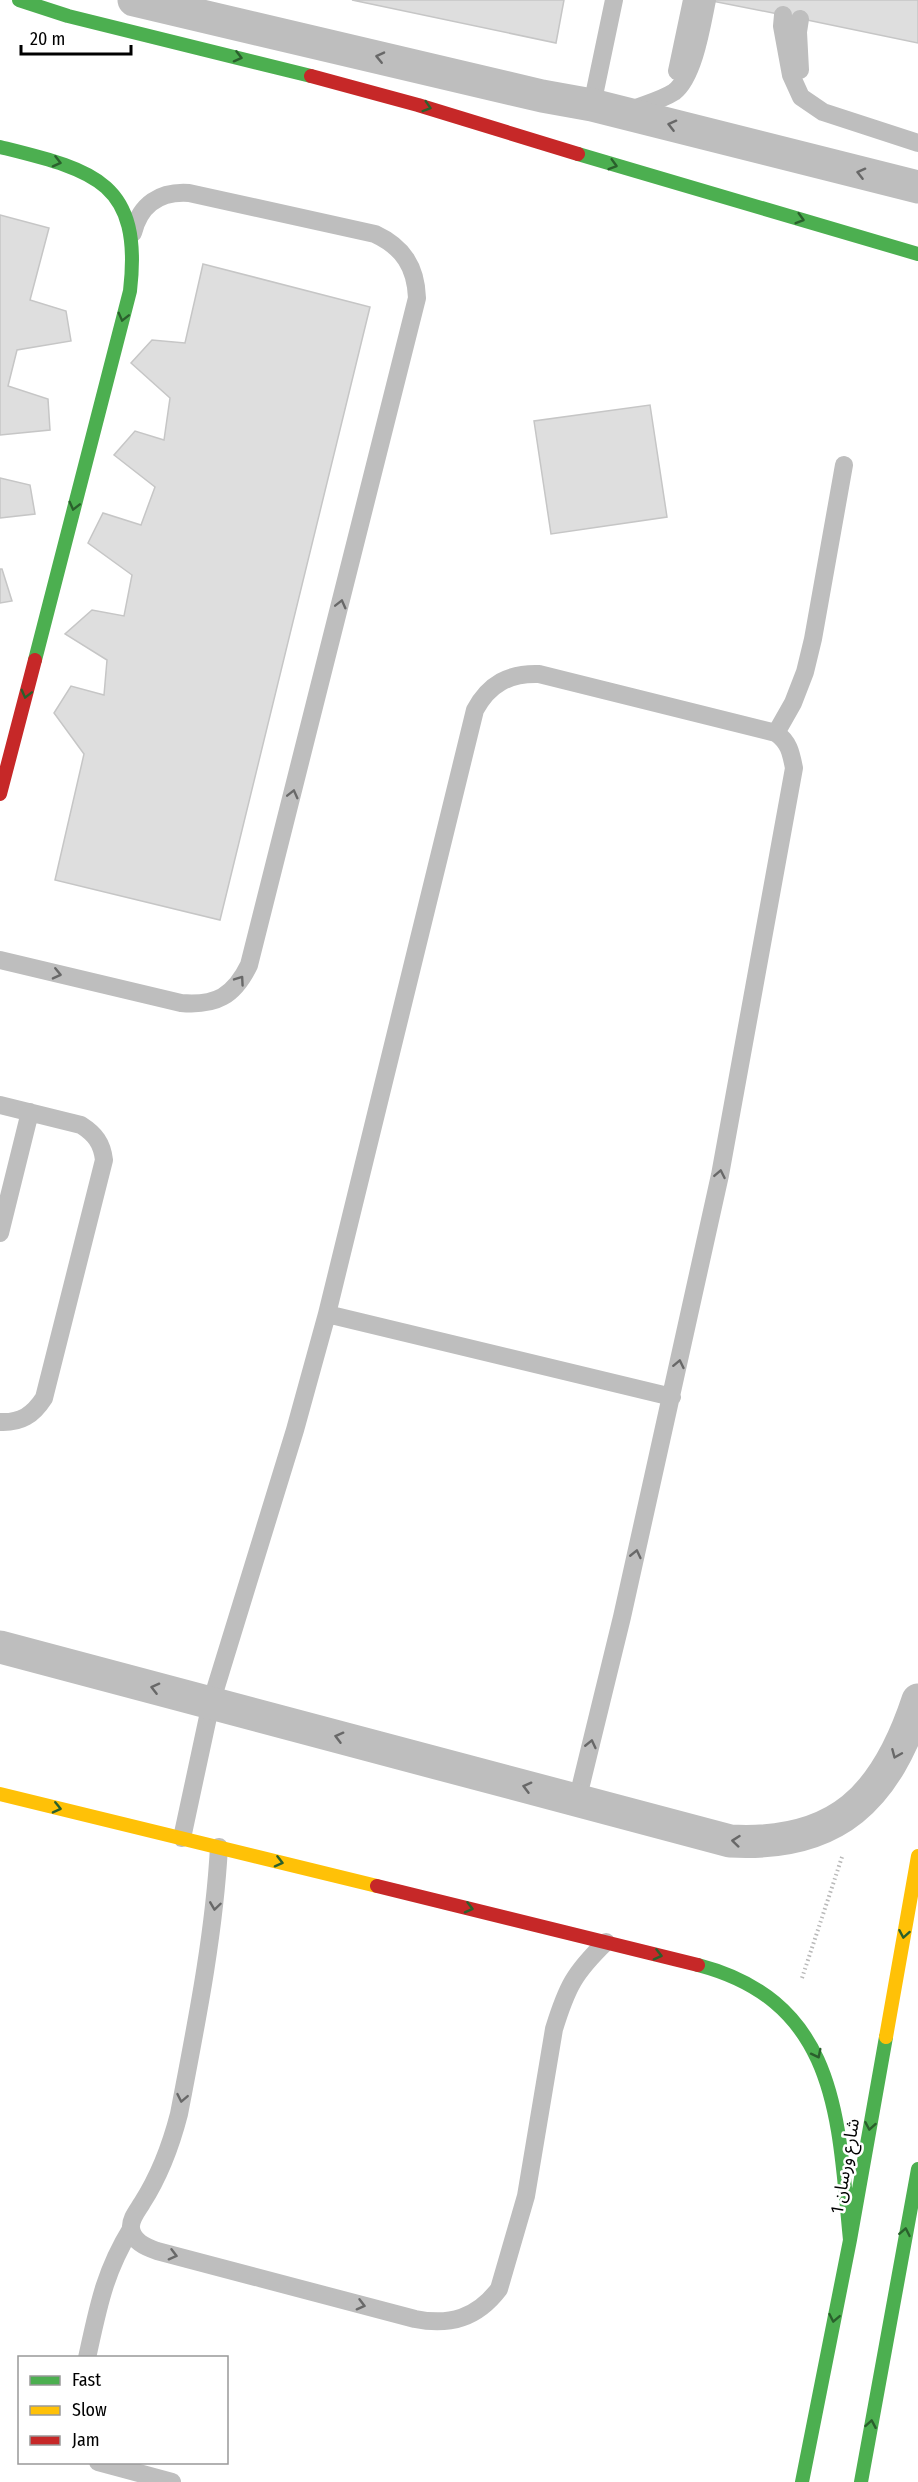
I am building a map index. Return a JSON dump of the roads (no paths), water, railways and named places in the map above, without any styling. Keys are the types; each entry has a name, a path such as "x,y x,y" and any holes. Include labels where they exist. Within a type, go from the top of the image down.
{"street":[{"path":"20,0 68,16 236,56 418,105 918,254"},
{"path":"134,0 542,96 592,105 918,187"},
{"path":"0,147 70,165 104,184 126,216 135,253 130,291 0,794"},
{"path":"0,1647 730,1841 762,1843 794,1838 824,1827 851,1811 874,1789 893,1763 918,1700"},
{"path":"0,1794 699,1965 741,1979 773,2000 803,2031 821,2062 834,2104 850,2240"},
{"name":"شارع ورسان 1","path":"802,2482 850,2240 918,1856"},
{"path":"861,2482 918,2169"}],"lane":[{"path":"592,105 614,0"},
{"path":"655,99 674,79 692,0"},
{"path":"623,113 676,90 689,70 707,0"},
{"path":"791,17 782,26 791,75 801,97 832,115 918,143"},
{"path":"0,960 181,1003 198,1004 215,1001 230,993 242,980 252,953 417,298 414,271 407,258 387,240 375,234 176,192 152,201 136,222 132,234"},
{"path":"776,733 793,703 805,672 844,465"},
{"path":"182,1838 212,1703 282,1474 327,1314 475,711 482,697 494,685 507,677 523,674 539,674 776,733 788,745 794,768 720,1175 672,1397 577,1801"},
{"path":"0,1105 81,1125 91,1131 103,1149 104,1160 44,1398 37,1409 27,1417 14,1422 0,1422"},
{"path":"0,1233 30,1112"},
{"path":"327,1314 672,1397"},
{"path":"219,1848 216,1898 209,1951 179,2114 158,2176 131,2223 131,2229 136,2240 151,2249 415,2319 451,2322 468,2316 490,2300 499,2289 526,2196 554,2029 561,2006 570,1983 586,1962 606,1942"},
{"path":"87,2356 106,2277 131,2229"},
{"path":"102,2464 172,2482"}]}
